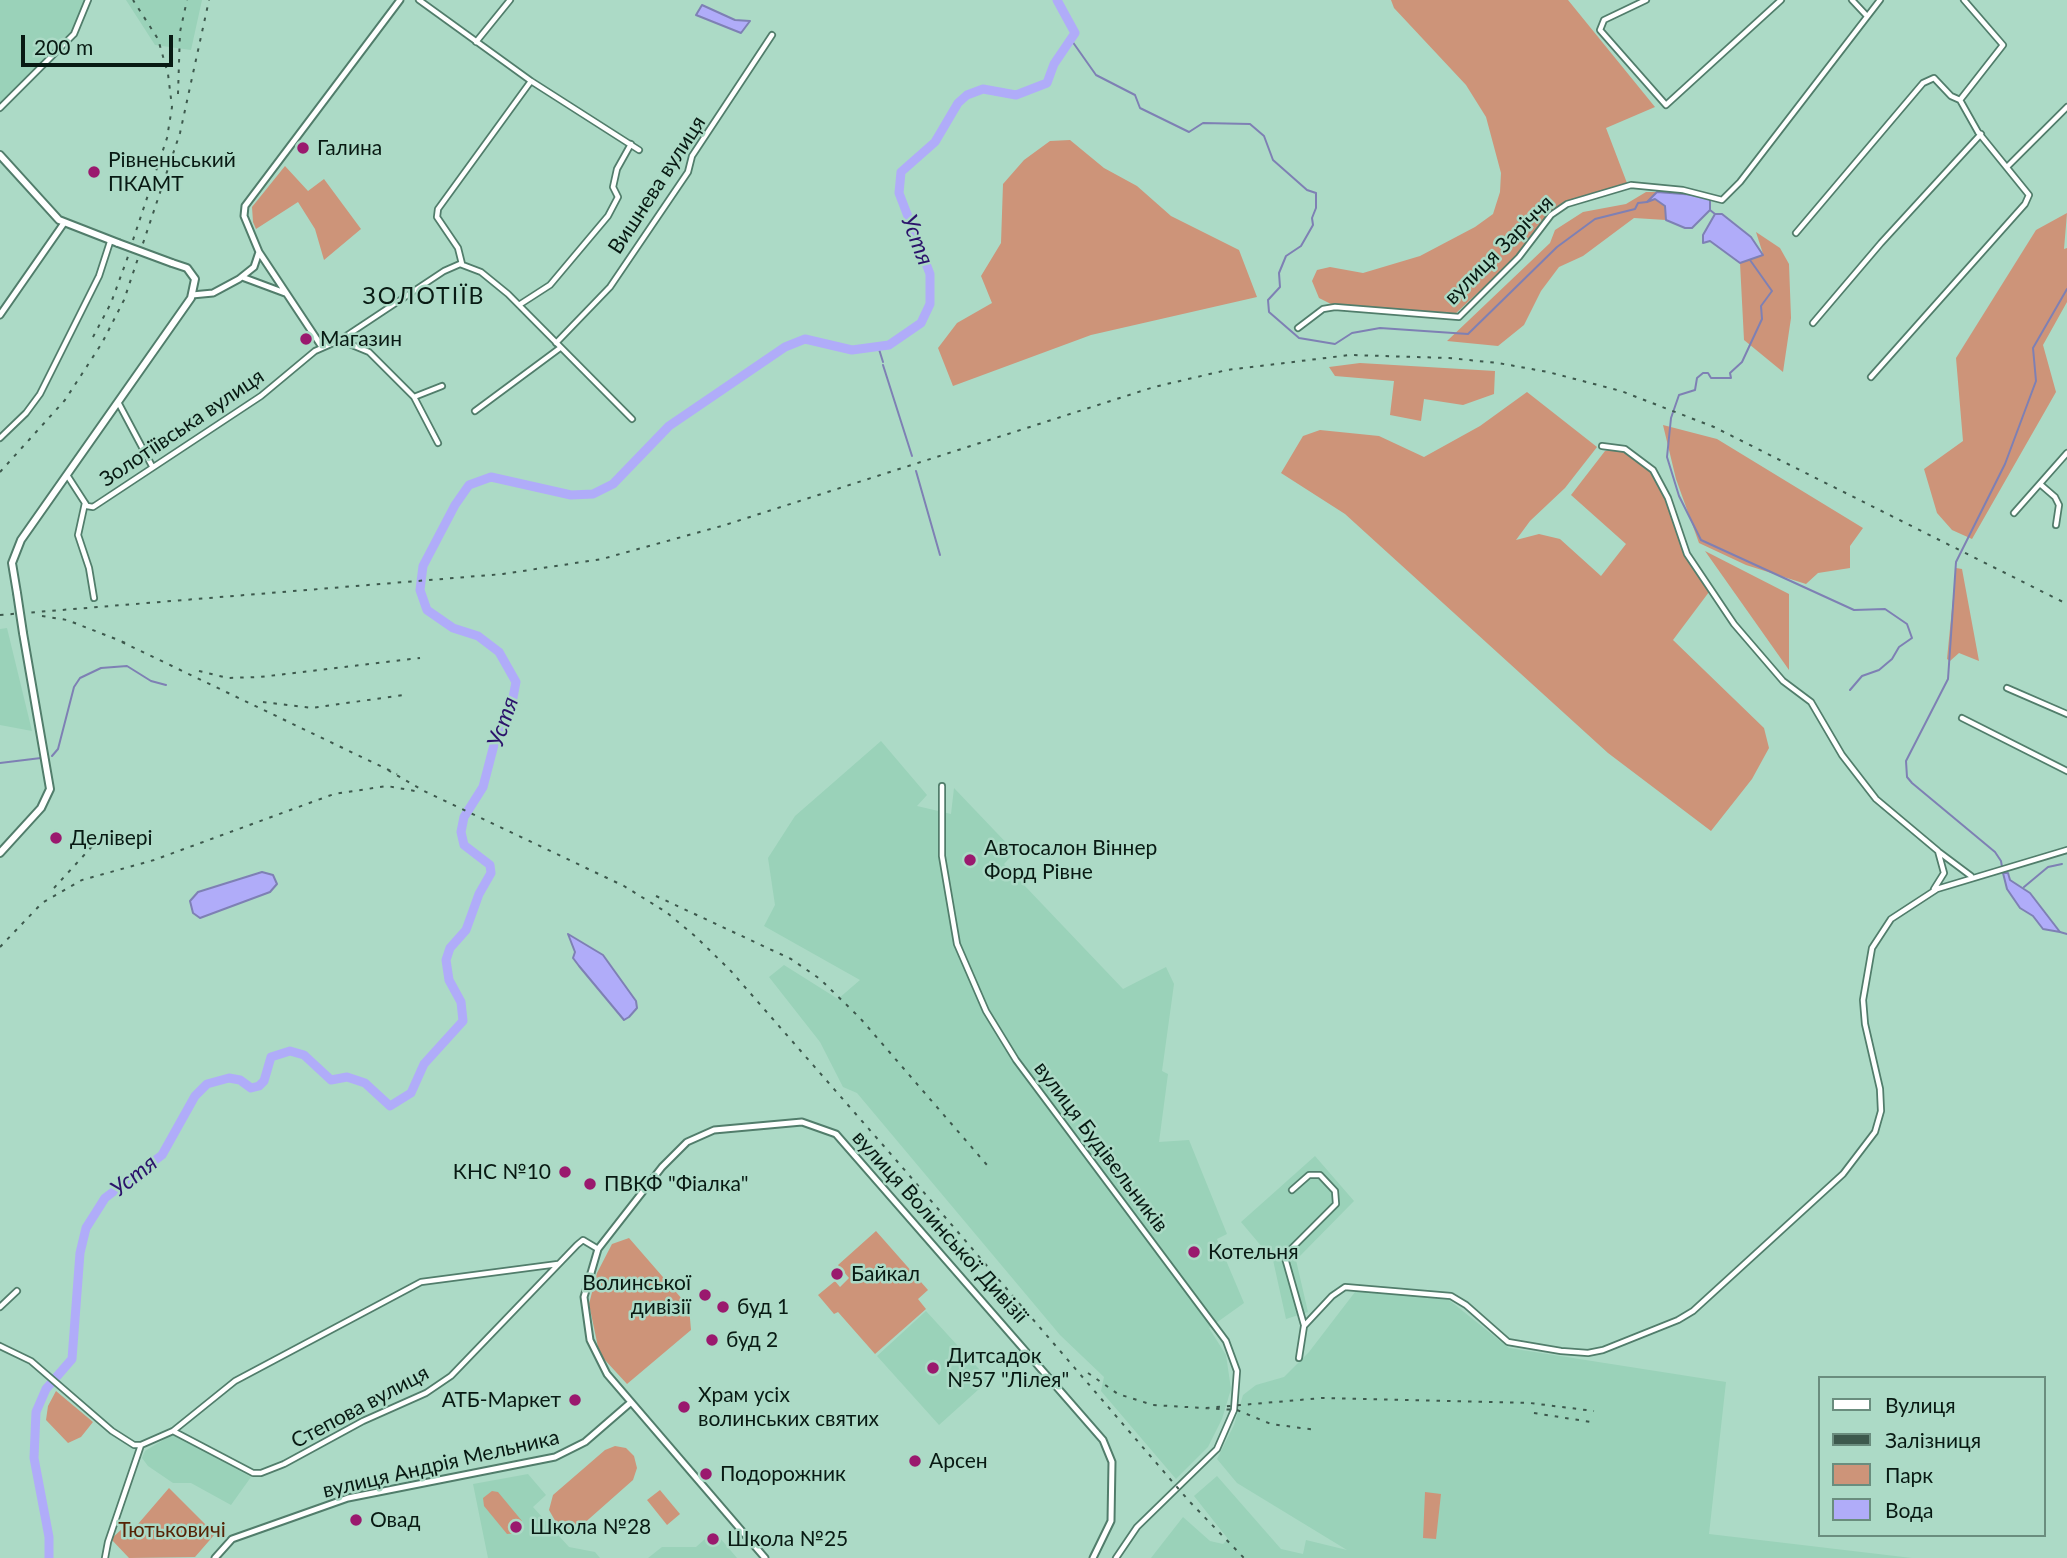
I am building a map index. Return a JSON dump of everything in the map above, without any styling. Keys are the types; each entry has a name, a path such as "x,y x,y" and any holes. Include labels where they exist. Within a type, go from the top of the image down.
{"main road":[{"path":"0,155 64,223 172,263 192,274 195,283 192,295 16,551 12,563 51,779 50,789 41,808 0,853"}],"street":[{"path":"0,108 74,34 88,0"},
{"path":"323,347 259,252 244,216 245,206 400,0"},
{"path":"419,0 531,81 639,150"},
{"path":"476,42 510,0"},
{"path":"1646,0 1604,20 1600,30 1667,105 1781,0"},
{"path":"1852,0 1867,16"},
{"name":"вулиця Заріччя","path":"1298,328 1323,309 1335,307 1459,317 1519,257 1551,215 1567,204 1631,185 1683,190 1722,200 1740,182 1880,0"},
{"path":"1960,100 2003,45 1964,0"},
{"name":"Вишнева вулиця","path":"556,343 610,287 688,172 692,156 772,35"},
{"path":"1796,233 1923,83 1934,78 1951,96 1960,100 1980,134 2028,191 2025,204 1871,377"},
{"path":"531,81 438,209 437,218 458,248 462,264 481,272 519,304 632,419"},
{"path":"2008,166 2067,107"},
{"path":"1813,323 1980,134"},
{"path":"519,304 550,285 608,216 618,197 613,187 617,169 631,144"},
{"path":"0,315 64,223"},
{"path":"0,438 26,413 40,394 99,276 110,242"},
{"path":"192,295 213,293 242,277 254,267 259,252"},
{"name":"Золотіївська вулиця","path":"67,475 85,502 93,508 152,466 261,396 323,347 340,340 444,271 462,264"},
{"path":"242,277 245,281 285,293"},
{"path":"340,340 371,353 414,397 438,443"},
{"path":"475,411 561,348"},
{"path":"414,397 442,386"},
{"path":"118,401 152,466"},
{"path":"1602,446 1625,449 1653,470 1668,498 1687,554 1734,624 1783,681 1811,702 1842,755 1876,799 1954,866 1974,876"},
{"path":"2014,513 2067,453"},
{"path":"2040,484 2055,497 2059,505 2056,524"},
{"path":"85,502 78,535 89,568 94,598"},
{"path":"2007,688 2067,714"},
{"path":"1962,718 2067,771"},
{"name":"вулиця Будівельників","path":"942,786 943,856 957,944 986,1010 1016,1060 1226,1341 1237,1371 1234,1409 1217,1449 1138,1527 1116,1558"},
{"path":"1304,1326 1324,1303 1345,1287 1433,1293 1460,1300 1508,1342 1588,1353 1632,1339 1693,1311 1843,1174 1875,1132 1881,1111 1880,1089 1865,1024 1863,1000 1872,948 1891,919 1931,892 1974,876 2067,850"},
{"path":"1931,892 1944,873 1938,851"},
{"name":"вулиця Волинської Дивізії","path":"765,1558 630,1403 596,1356 586,1325 586,1285 598,1250 662,1167 697,1136 729,1127 802,1122 836,1134 1028,1350 1110,1449 1111,1521 1093,1558"},
{"path":"1292,1190 1309,1175 1320,1175 1335,1191 1336,1204 1291,1249 1286,1258 1304,1326 1299,1359"},
{"name":"Степова вулиця","path":"173,1431 246,1470 261,1473 270,1470 363,1421 426,1393 451,1376 583,1240 598,1250"},
{"path":"0,1346 17,1352 40,1368 113,1431 134,1445 141,1445 173,1431 235,1381 421,1282 558,1264"},
{"path":"0,1307 17,1292"},
{"name":"вулиця Андрія Мельника","path":"215,1558 232,1539 348,1498 555,1457 585,1441 630,1403"},
{"path":"105,1558 107,1542 141,1445"}],"shaded area":[{"path":"0,0 88,0 74,34 0,108"},
{"path":"126,0 202,0 191,50 155,45"},
{"path":"7,628 32,731 0,725 0,629"},
{"path":"881,741 927,795 917,806 951,814 954,788 1015,852 1004,864 1123,989 1166,967 1174,984 1162,1071 1168,1074 1159,1142 1189,1140 1227,1234 1217,1239 1244,1303 1209,1328 1226,1355 1231,1389 1222,1419 1208,1447 1176,1479 1101,1391 1104,1377 1060,1335 857,1093 843,1087 820,1042 769,977 784,965 838,999 860,980 764,926 775,905 768,858 795,816"},
{"path":"1315,1156 1354,1201 1296,1260 1308,1312 1286,1319 1273,1260 1241,1222"},
{"path":"1368,1290 1449,1300 1509,1348 1726,1382 1709,1534 1912,1558 1151,1558 1183,1517 1210,1541 1223,1544 1228,1539 1194,1496 1217,1476 1281,1549 1303,1554 1306,1540 1347,1550 1237,1483 1217,1459 1234,1425 1243,1395 1256,1385 1284,1377 1309,1352 1355,1292"},
{"name":"Дитсадок №57 \"Лілея\"","path":"926,1311 989,1380 939,1425 877,1356"},
{"path":"173,1434 251,1477 231,1505 191,1483 173,1483 148,1466 142,1458 145,1451"},
{"name":"Школа №28","path":"528,1474 546,1495 533,1507 569,1547 595,1552 600,1558 488,1558 473,1484"},
{"name":"Школа №25","path":"714,1531 737,1558 648,1558 662,1547 696,1547"}],"green space":[{"path":"1391,0 1568,0 1655,107 1606,128 1627,183 1566,201 1549,213 1517,256 1453,316 1331,304 1319,298 1312,281 1317,270 1330,267 1363,273 1420,256 1475,227 1493,214 1500,192 1501,173 1486,117 1466,85 1394,8"},
{"path":"1070,140 1104,168 1137,186 1171,216 1239,250 1257,297 1091,335 953,386 938,348 957,323 992,303 981,276 1001,243 1003,184 1024,160 1050,141"},
{"path":"285,166 308,191 324,179 361,229 324,260 315,229 298,202 256,229 253,222 252,207"},
{"path":"1646,192 1657,192 1649,201 1655,199 1665,206 1666,220 1634,218 1583,256 1559,267 1541,291 1524,325 1498,346 1447,341 1550,243 1555,230 1583,212 1626,204"},
{"path":"2067,213 2064,249 2067,248 2067,302 2043,345 2056,392 1972,539 1952,530 1937,513 1924,469 1963,441 1956,358 2036,230"},
{"path":"1756,232 1780,248 1789,264 1791,318 1783,372 1744,340 1740,263 1763,254"},
{"path":"1360,363 1495,371 1494,394 1463,405 1424,399 1421,421 1390,415 1394,381 1335,376 1329,367"},
{"path":"1527,392 1597,447 1565,488 1530,521 1516,540 1539,534 1560,539 1601,576 1626,544 1571,495 1605,451 1614,449 1625,452 1651,472 1667,498 1684,555 1709,592 1673,640 1764,728 1769,748 1752,779 1711,831 1608,753 1345,514 1281,473 1303,436 1320,430 1379,436 1424,457 1480,426"},
{"path":"1663,425 1717,439 1863,528 1850,546 1850,568 1818,573 1806,584 1746,565 1699,543 1676,479"},
{"path":"1705,551 1789,594 1789,670"},
{"path":"1956,568 1962,569 1979,661 1959,653 1950,661 1947,659"},
{"path":"876,1231 928,1290 918,1299 926,1309 875,1354 838,1312 834,1314 818,1295 835,1281 840,1287 849,1278 838,1265"},
{"path":"629,1238 689,1307 691,1330 627,1384 604,1359 598,1347 589,1304 597,1273 612,1244"},
{"path":"56,1391 93,1422 81,1437 68,1443 46,1420 48,1406"},
{"path":"615,1446 626,1448 634,1456 637,1468 633,1480 581,1526 571,1529 557,1524 549,1510 553,1495 605,1450"},
{"name":"Тютьковичі","path":"169,1488 215,1534 195,1557 129,1558 111,1539 123,1528 132,1531"},
{"path":"660,1490 680,1514 667,1525 647,1500"},
{"path":"492,1491 498,1492 522,1521 520,1533 507,1534 484,1506 483,1498"},
{"path":"1425,1492 1441,1494 1436,1539 1423,1538"}],"water":[{"path":"702,5 735,20 750,21 741,33 696,15"},
{"path":"1657,192 1696,195 1710,199 1710,210 1692,228 1685,228 1666,220 1665,206 1655,199 1647,202"},
{"path":"1715,214 1722,214 1751,237 1763,255 1740,263 1710,241 1703,243 1703,235"},
{"path":"262,872 273,875 277,884 270,892 200,918 193,913 190,901 198,892"},
{"path":"2003,873 2008,873 2010,880 2030,893 2060,932 2043,929 2033,916 2020,908 2007,889"},
{"path":"568,934 603,955 636,1001 637,1008 629,1017 624,1020 573,958 575,952"}],"waterway":[{"name":"Устя","path":"49,1558 49,1537 34,1458 36,1412 46,1389 72,1359 80,1253 86,1228 105,1198 162,1155 195,1096 207,1084 229,1078 240,1080 251,1088 259,1086 264,1081 271,1057 290,1051 304,1055 331,1080 347,1077 365,1083 390,1106 411,1093 424,1064 463,1021 461,1002 449,980 446,960 450,948 466,930 479,894 491,873 490,865 464,845 461,832 464,817 483,787 495,741 510,713 516,682 499,652 478,636 453,628 427,610 420,590 423,566 455,505 469,485 491,477 571,495 593,494 613,484 669,426 785,347 805,339 852,350 889,345 921,323 930,304 930,274 899,193 901,172 935,142 958,103 967,95 983,89 1016,95 1047,83 1054,64 1075,33 1057,0"},
{"path":"1072,41 1096,75 1135,95 1140,108 1189,132 1203,123 1250,124 1264,136 1273,160 1307,190 1316,193 1313,225 1301,246 1286,256 1279,273 1280,287 1268,300 1269,312 1299,338 1335,344 1352,333 1380,328 1468,334 1557,247 1595,219 1635,209 1638,203 1647,202"},
{"path":"1710,210 1715,214"},
{"path":"1750,260 1772,291 1761,306 1762,319 1742,362 1730,373 1731,378 1711,378 1708,373 1703,373 1697,378 1695,390 1679,395 1671,418 1667,457 1679,496 1701,540 1854,610 1885,609 1907,624 1912,638 1899,647 1892,659 1879,670 1862,676 1850,690"},
{"path":"2003,873 2001,861 1995,852 1912,783 1907,777 1906,761 1948,679 1956,562 2005,464 2036,381 2033,348 2067,289"},
{"path":"878,346 883,362"},
{"path":"883,365 912,456"},
{"path":"916,471 940,555"},
{"path":"52,756 58,749 74,687 80,678 101,668 127,666 151,681 166,685"},
{"path":"0,763 41,758"},
{"path":"2024,887 2048,867 2062,864"},
{"path":"2060,932 2067,934"}],"railway":[{"path":"133,0 158,39 168,74 172,107 167,138 133,240"},
{"path":"178,94 180,32 187,0"},
{"path":"0,472 65,400 102,343 124,300 180,133 209,0"},
{"path":"93,337 111,303 130,251"},
{"path":"0,615 503,574 602,559 725,525 1154,387 1227,370 1350,355 1449,358 1498,363 1548,372 1621,391 1714,427 2067,604"},
{"path":"42,616 67,620 131,645"},
{"path":"122,642 397,774"},
{"path":"199,671 228,678 260,677 420,658"},
{"path":"263,702 312,708 403,695"},
{"path":"388,770 424,791 624,886 666,912 695,936 730,970 1189,1501 1244,1558"},
{"path":"0,947 42,903 82,880 154,860 334,794 387,786 415,791"},
{"path":"54,888 97,841"},
{"path":"656,896 791,959 820,979 860,1018 987,1165"},
{"path":"1088,1373 1118,1394 1153,1405 1237,1410 1271,1424 1316,1430"},
{"path":"1206,1408 1322,1398 1530,1403 1594,1411"},
{"path":"1534,1413 1591,1422"}],"place":[{"name":"Галина","path":"303,148"},
{"name":"Рівненьський ПКАМТ","path":"94,172"},
{"name":"Магазин","path":"306,339"},
{"name":"Делівері","path":"56,838"},
{"name":"Автосалон Віннер Форд Рівне","path":"970,860"},
{"name":"КНС №10","path":"565,1172"},
{"name":"ПВКФ \"Фіалка\"","path":"590,1184"},
{"name":"Котельня","path":"1194,1252"},
{"name":"Байкал","path":"837,1274"},
{"name":"Волинської дивізії","path":"705,1295"},
{"name":"буд 1","path":"723,1307"},
{"name":"буд 2","path":"712,1340"},
{"name":"Дитсадок №57 \"Лілея\"","path":"933,1368"},
{"name":"АТБ-Маркет","path":"575,1400"},
{"name":"Храм усіх волинських святих","path":"684,1407"},
{"name":"Арсен","path":"915,1461"},
{"name":"Подорожник","path":"706,1474"},
{"name":"Овад","path":"356,1520"},
{"name":"Школа №28","path":"516,1527"},
{"name":"Школа №25","path":"713,1539"}],"district":[{"name":"ЗОЛОТІЇВ","path":"424,297"}]}
